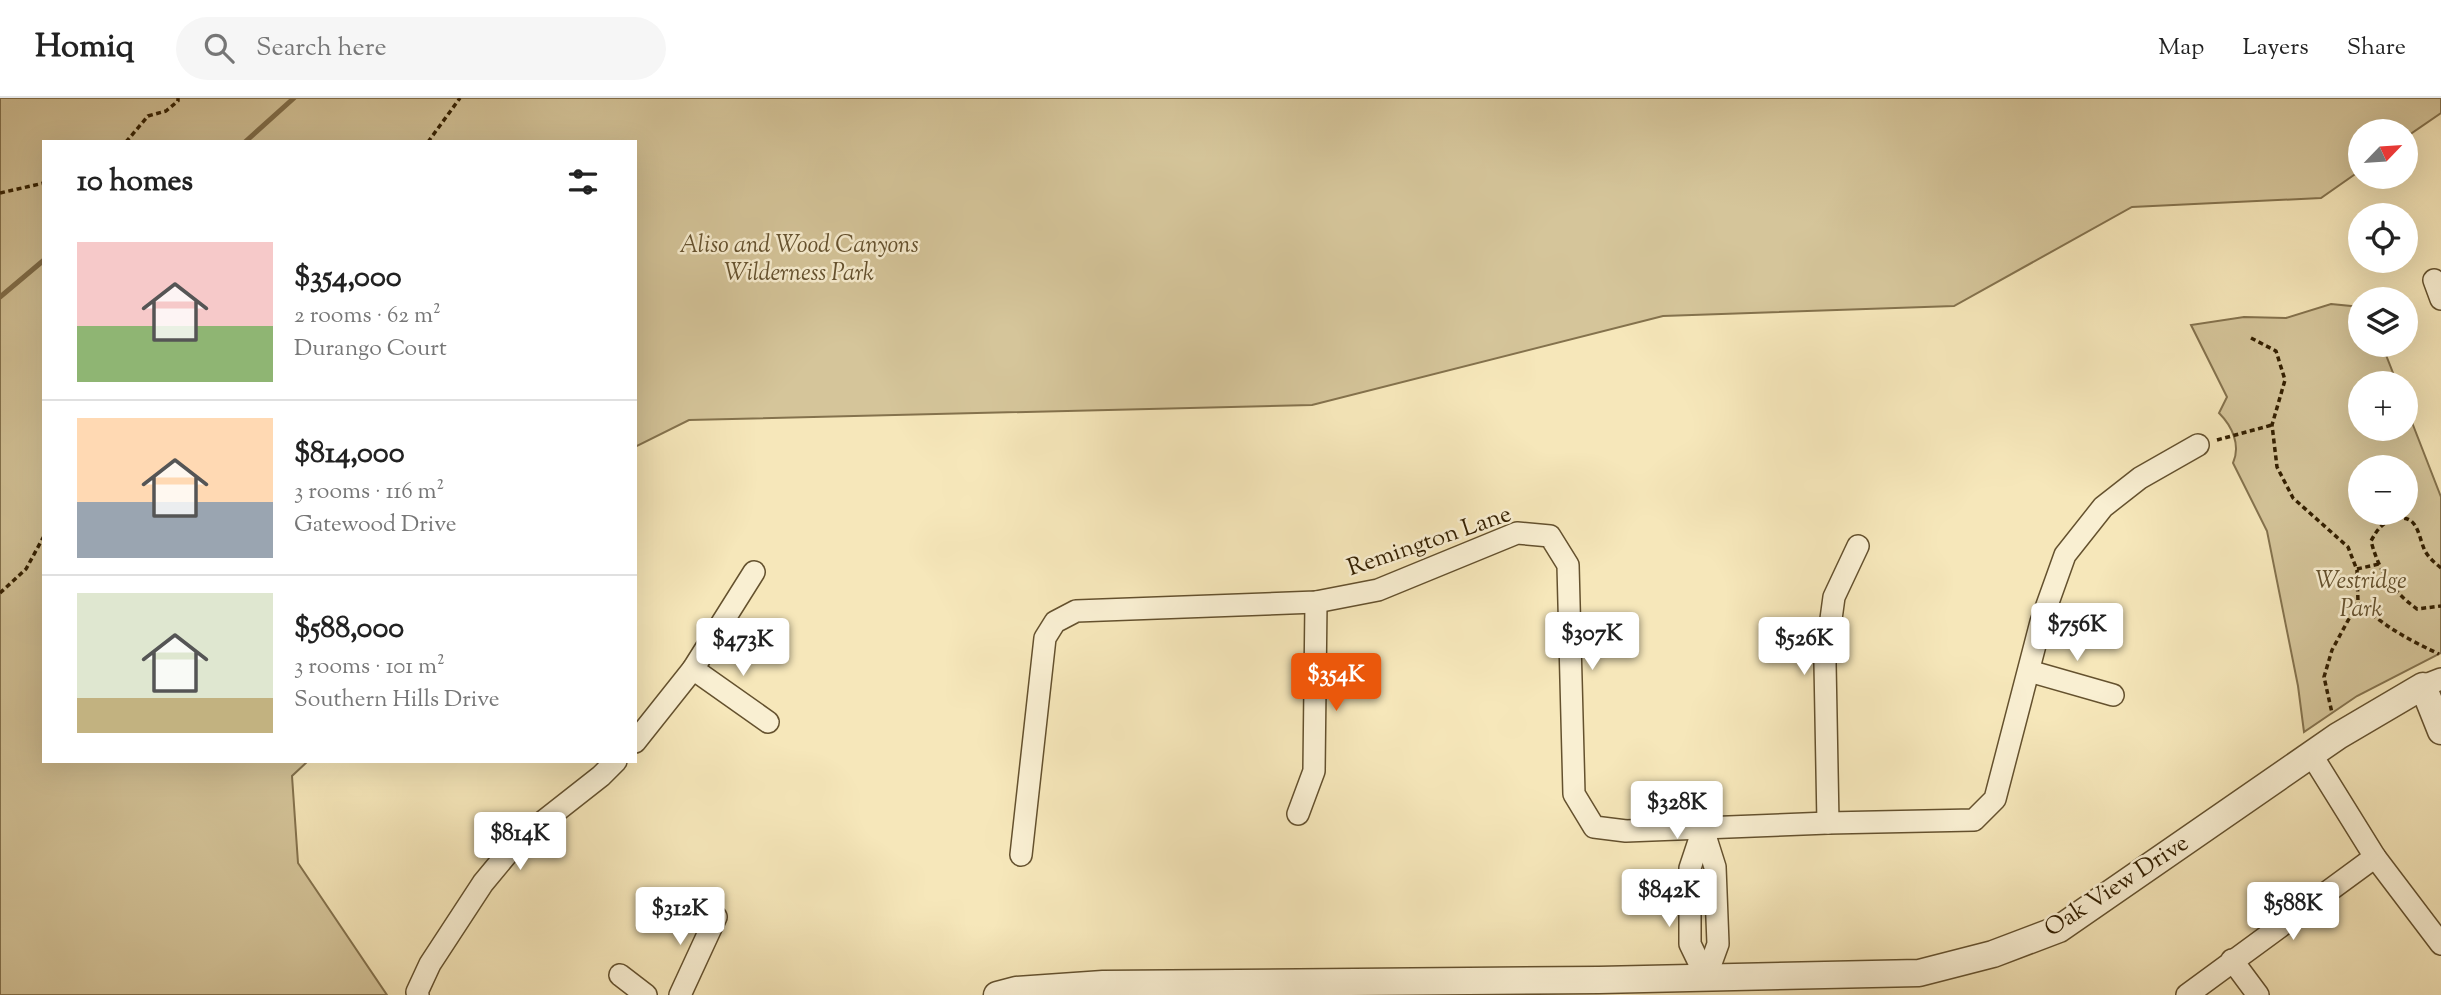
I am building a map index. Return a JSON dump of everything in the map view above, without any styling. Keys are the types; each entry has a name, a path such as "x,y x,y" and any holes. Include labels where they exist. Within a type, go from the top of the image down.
{"street":[{"name":"Remington Lane","path":"1021,855 1045,638 1055,622 1076,611 1316,602 1378,590 1517,533 1550,536 1568,565 1574,794 1594,827 1626,831 1974,820 1995,799 2041,622 2065,555 2104,507 2140,478 2198,445"},
{"path":"1828,823 1825,663 1835,597 1858,546"},
{"path":"637,739 693,669 754,572"},
{"path":"1298,814 1314,771 1316,602"},
{"path":"693,669 768,722"},
{"path":"2029,671 2113,695"},
{"path":"2432,683 2441,731"},
{"name":"Oak View Drive","path":"997,995 1016,990 1598,987 1706,977 1919,973 1993,954 2059,929 2311,754 2432,683"},
{"path":"2311,754 2375,857 2441,944"},
{"path":"418,995 430,964 483,883 517,842 614,763"},
{"path":"1703,829 1715,867 1718,944 1706,977"},
{"path":"1703,829 1690,867 1690,944 1706,977"},
{"path":"2187,995 2375,857"},
{"path":"1690,892 1716,891"},
{"path":"680,995 716,917"},
{"path":"2232,960 2258,995"},
{"path":"620,975 646,995"}],"path":[{"path":"128,140 148,116 166,111 178,98"},
{"path":"429,140 460,98"},
{"path":"0,193 42,183"},
{"path":"2251,338 2276,351 2285,380 2272,425 2277,467 2293,498 2348,547 2357,569 2358,602 2332,650 2324,677 2332,713"},
{"path":"2198,445 2272,425"},
{"path":"2382,525 2371,541 2385,579 2417,609 2441,606"},
{"path":"2415,525 2425,550 2441,568"},
{"path":"0,593 26,569 42,540"},
{"path":"2357,569 2379,564"},
{"path":"2358,602 2392,630 2439,654"}],"green space":[{"name":"Aliso and Wood Canyons Wilderness Park","path":"0,98 2441,98 2441,113 2418,129 2418,119 2348,119 2348,179 2321,198 2132,207 1954,306 1663,316 1312,405 689,420 637,446 637,140 42,140 42,763 306,763 292,776 298,863 387,995 0,995"},
{"name":"Westridge Park","path":"2331,304 2348,306 2348,357 2387,357 2392,371 2348,371 2348,441 2418,441 2418,438 2441,497 2441,653 2357,696 2304,732 2298,686 2267,531 2233,463 2236,443 2228,424 2219,413 2227,397 2191,325 2244,317 2286,318"}],"waterway":[{"path":"247,140 294,98"},
{"path":"0,297 42,262"}]}
